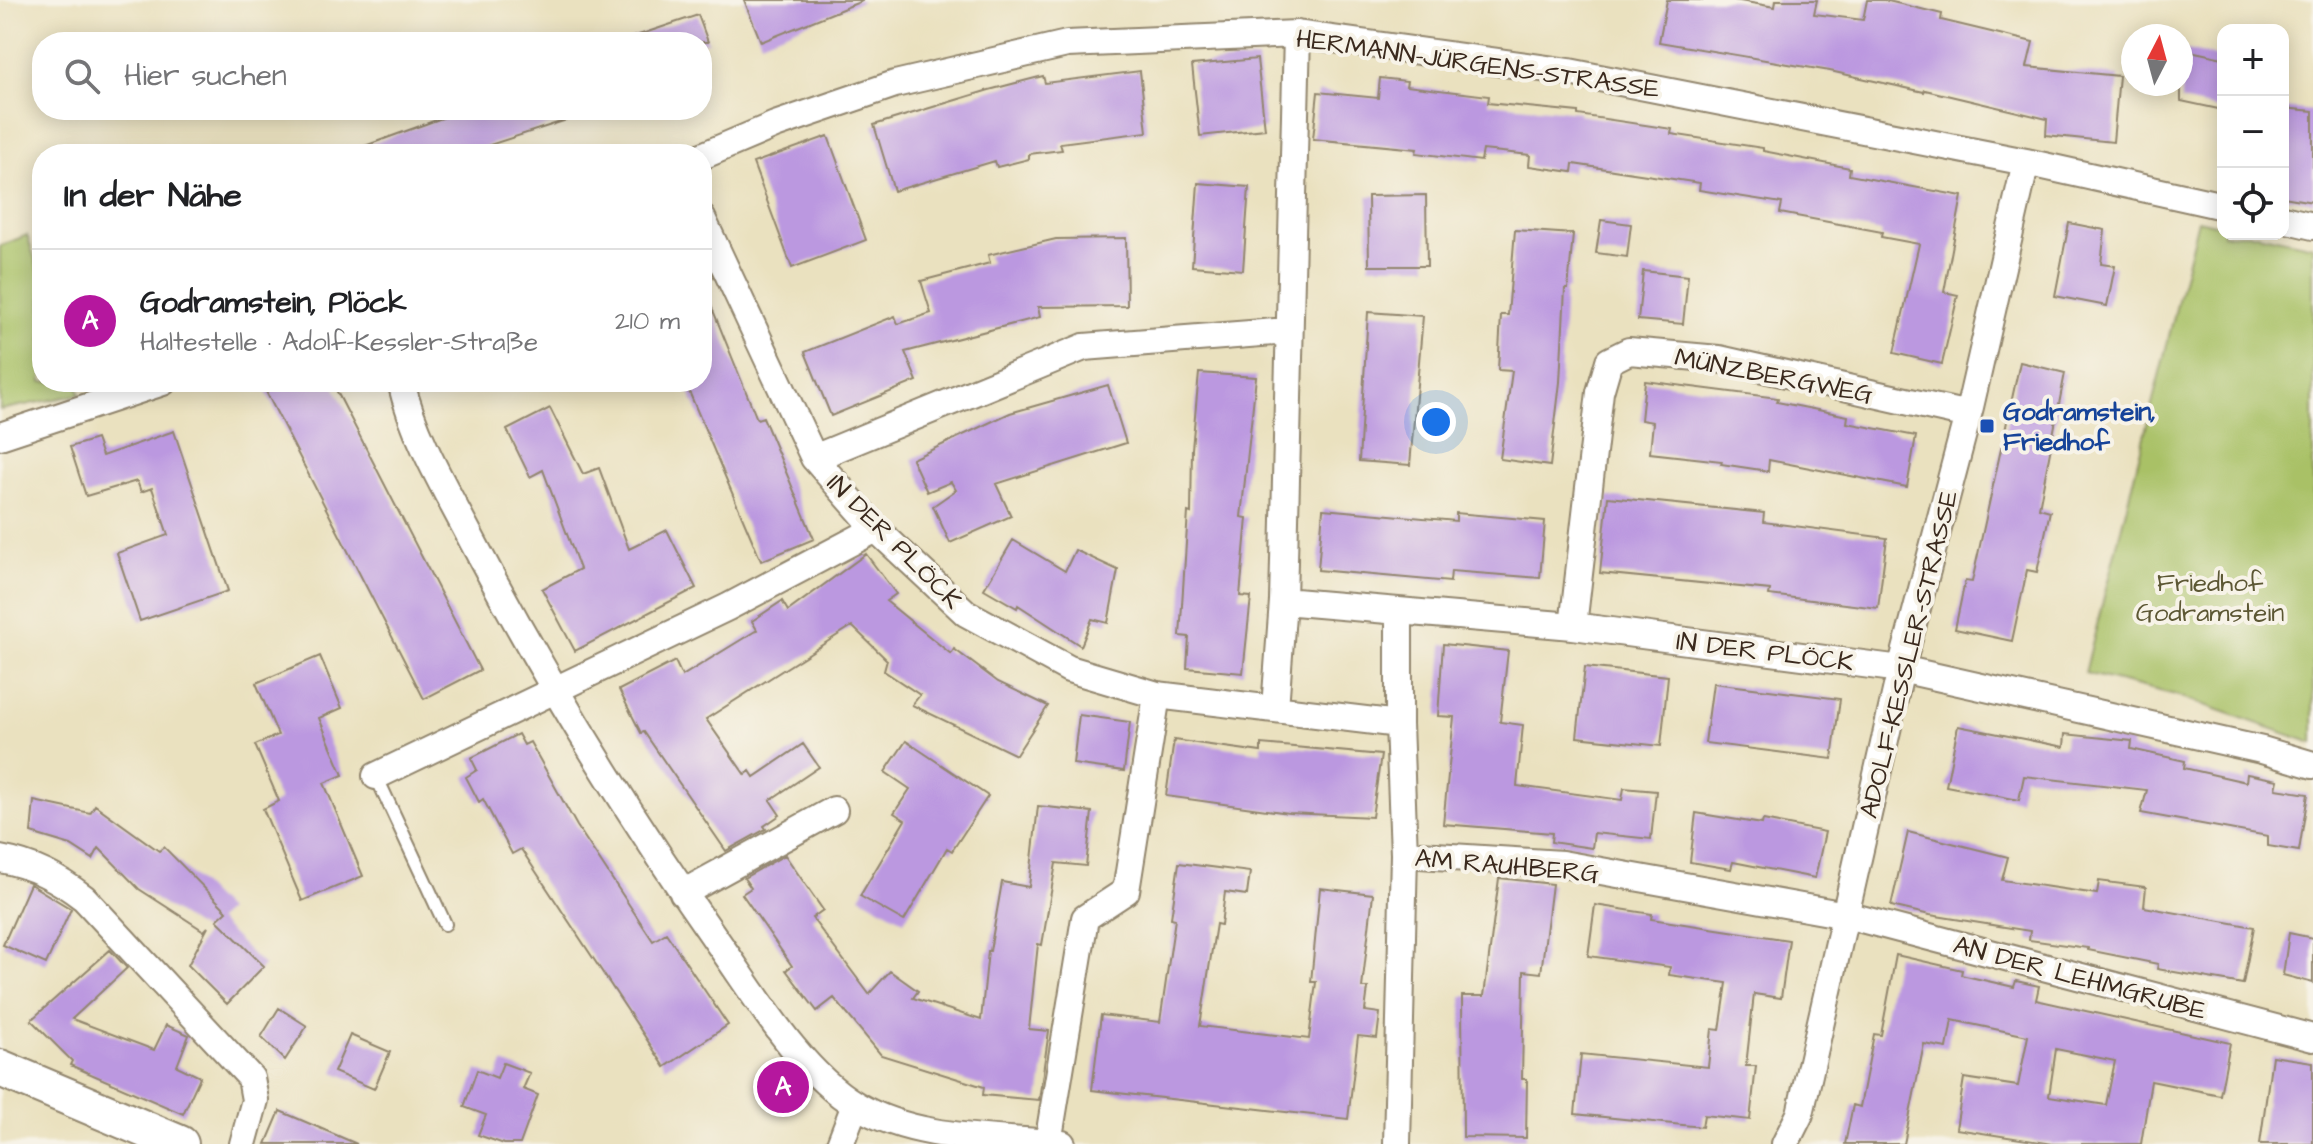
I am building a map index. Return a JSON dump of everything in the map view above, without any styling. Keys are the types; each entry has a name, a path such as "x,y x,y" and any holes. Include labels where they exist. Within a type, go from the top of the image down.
{"main road":[{"path":"0,1068 180,1144"}],"street":[{"name":"HERMANN-JÜRGENS-STRASSE","path":"712,152 775,125 895,84 1067,44 1297,34 1569,72 2026,162 2217,205"},
{"path":"1275,708 1283,601 1297,34"},
{"name":"ADOLF-KESSLER-STRASSE","path":"1795,1140 1901,669 1968,415 2026,162"},
{"path":"2289,220 2313,226"},
{"name":"IN DER PLÖCK","path":"712,239 814,458 876,529 966,613 1069,669 1157,695 1399,724"},
{"path":"814,458 1084,347 1288,331"},
{"name":"MÜNZBERGWEG","path":"1573,626 1600,392 1609,361 1629,351 1719,359 1968,415"},
{"path":"0,436 133,392"},
{"path":"405,392 434,468 495,584 617,794 683,893 763,1007 811,1068 855,1105 901,1124 948,1135 1055,1143 1085,918 1126,891 1157,695"},
{"path":"376,776 728,607 876,529"},
{"name":"IN DER PLÖCK","path":"1283,601 1573,626 1901,669 2262,750 2313,765"},
{"path":"1399,612 1404,854"},
{"path":"683,893 834,810"},
{"name":"AM RAUHBERG","path":"1397,1144 1404,854 1562,864 1846,915"},
{"path":"0,859 41,870 84,898 251,1078 255,1100 243,1144"},
{"name":"AN DER LEHMGRUBE","path":"1846,915 2313,1038"},
{"path":"840,1144 855,1105"}],"lane":[{"path":"376,776 445,924"}],"green space":[{"name":"Friedhof Godramstein","path":"2198,220 2217,225 2217,240 2286,240 2313,246 2313,743 2176,695 2085,673"},
{"path":"27,235 32,250 32,392 80,394 0,410 0,246"}],"building":[{"path":"744,0 862,0 862,1 761,42"},
{"path":"1667,0 1734,0 1775,7 1776,0 1817,0 1814,14 1863,20 1867,0 1884,0 1942,14 1941,20 2033,42 2027,67 2119,76 2113,142 2046,135 2047,119 1925,90 1659,42"},
{"path":"698,15 704,32 648,32"},
{"path":"2193,52 2217,57 2217,109 2181,101 2181,96 2193,96"},
{"path":"1257,59 1265,129 1200,136 1192,65"},
{"path":"1140,71 1147,132 1060,143 1062,150 1029,154 1029,159 997,167 995,161 894,191 874,125 1043,76 1045,83"},
{"path":"1380,78 1407,81 1406,86 1489,96 1488,103 1578,112 1578,115 1672,129 1671,134 1763,148 1763,151 1850,168 1849,175 1962,196 1944,292 1958,295 1942,364 1894,353 1919,244 1881,237 1882,232 1780,213 1782,203 1699,190 1700,183 1573,164 1572,172 1529,166 1530,155 1483,150 1481,161 1416,153 1417,149 1313,139 1318,92 1378,98"},
{"path":"2289,109 2313,111 2313,202 2289,198"},
{"path":"436,120 567,120 493,144 370,144"},
{"path":"828,136 866,240 792,268 753,163"},
{"path":"1198,183 1249,187 1243,270 1192,266"},
{"path":"1426,195 1427,266 1369,266 1368,196"},
{"path":"1601,220 1631,224 1627,257 1596,253"},
{"path":"2069,223 2105,230 2101,264 2115,266 2107,306 2055,296"},
{"path":"1515,230 1573,234 1568,289 1565,289 1560,382 1550,466 1500,459 1512,371 1498,370 1501,315 1508,315"},
{"path":"1126,238 1127,306 1038,307 1040,317 905,352 917,381 831,416 805,352 895,316 898,324 931,313 921,281 990,263 988,255 1056,239"},
{"path":"1643,271 1688,276 1683,324 1638,320"},
{"path":"712,308 757,419 763,417 814,539 761,561 689,392 712,392"},
{"path":"1368,312 1423,316 1410,465 1359,461"},
{"path":"2020,362 2065,373 2039,508 2050,511 2037,572 2027,570 2012,641 1955,629 1965,581 1972,582"},
{"path":"1199,373 1256,377 1241,517 1247,518 1240,596 1251,597 1243,673 1187,668 1189,637 1180,636"},
{"path":"1645,381 1778,398 1777,402 1848,416 1847,423 1916,436 1907,487 1769,460 1768,471 1721,464 1722,461 1650,453 1653,422 1641,420"},
{"path":"1108,385 1126,443 996,484 1011,516 950,543 933,506 956,490 951,482 927,492 912,459 1010,413"},
{"path":"266,392 337,392 480,670 424,699"},
{"path":"550,408 583,474 599,468 629,549 667,530 696,588 575,651 542,589 580,569 543,470 530,477 507,430"},
{"path":"174,431 228,591 140,621 117,553 168,535 152,488 141,492 137,481 86,496 70,447 96,439 102,456"},
{"path":"1608,497 1764,513 1763,522 1887,538 1878,608 1769,595 1770,590 1600,573"},
{"path":"1323,509 1456,521 1456,513 1545,521 1540,578 1451,571 1450,582 1318,570"},
{"path":"1013,540 1065,571 1075,550 1118,570 1108,623 1092,619 1081,646 1018,605 1017,608 984,589"},
{"path":"866,554 896,594 886,601 951,654 954,649 998,682 1048,706 1016,755 912,705 920,695 884,671 887,660 852,626 706,719 745,775 750,771 754,777 803,744 819,767 770,800 780,815 764,826 766,829 726,851 644,732 641,733 619,690 675,661 682,676 757,630 752,621 782,601 788,611"},
{"path":"1443,644 1508,651 1500,722 1523,725 1517,786 1622,800 1624,788 1656,791 1651,839 1594,833 1592,848 1551,842 1552,833 1443,824 1454,717 1438,716"},
{"path":"320,656 342,708 319,718 343,775 324,783 363,876 302,901 263,809 279,801 255,745 278,735 256,683"},
{"path":"1585,667 1668,676 1661,746 1577,737"},
{"path":"1713,683 1840,699 1832,759 1705,743"},
{"path":"1079,715 1130,722 1124,771 1073,764"},
{"path":"1958,726 2064,747 2065,734 2132,741 2131,749 2185,761 2184,768 2246,782 2247,774 2278,780 2276,789 2308,794 2299,851 2268,846 2268,836 2141,813 2147,790 2024,776 2019,800 1946,786"},
{"path":"518,734 524,745 530,742 577,826 653,941 666,933 728,1025 665,1067 521,849 512,854 483,799 479,802 466,777 477,770 471,758"},
{"path":"1174,740 1261,752 1261,744 1381,755 1372,817 1289,813 1166,796"},
{"path":"906,741 988,796 952,851 947,848 904,921 860,896 905,820 894,813 910,789 885,772"},
{"path":"34,801 90,813 95,805 159,851 164,847 227,911 217,920 264,966 227,1004 188,965 208,927 204,931 139,889 99,848 93,859 71,845 31,833"},
{"path":"1038,806 1092,812 1086,866 1056,863 1042,945 1038,944 1029,1029 1049,1031 1039,1100 983,1095 984,1087 881,1055 834,998 817,1011 786,970 792,966 742,894 751,888 744,878 785,855 823,910 812,918 869,994 890,971 918,991 913,998 981,1020 988,951 1002,882 1029,887"},
{"path":"1696,813 1762,824 1763,820 1825,832 1815,878 1733,862 1731,869 1690,862"},
{"path":"1908,832 2008,857 2002,880 2097,894 2099,881 2146,887 2144,907 2254,927 2243,984 2157,969 2158,964 2088,948 2029,940 2030,931 1891,906"},
{"path":"1179,863 1250,872 1247,895 1225,892 1221,925 1216,924 1200,1026 1309,1039 1316,982 1311,982 1320,888 1373,894 1362,988 1368,988 1365,1011 1380,1013 1377,1038 1358,1036 1348,1119 1092,1090 1101,1015 1160,1022 1175,919 1171,918"},
{"path":"1499,878 1552,884 1541,973 1524,971 1522,1079 1527,1079 1526,1138 1463,1137 1462,996 1484,996"},
{"path":"30,884 71,909 46,964 3,945"},
{"path":"1595,905 1652,914 1651,919 1789,940 1781,998 1754,994 1746,1066 1756,1066 1750,1120 1704,1115 1702,1127 1575,1114 1581,1054 1708,1067 1712,1029 1720,1030 1727,983 1669,975 1670,967 1588,956"},
{"path":"2289,933 2313,938 2313,983 2283,975"},
{"path":"110,950 127,968 72,1019 154,1050 166,1025 189,1035 177,1066 200,1077 183,1114 70,1065 72,1061 31,1020"},
{"path":"1896,955 1962,970 1961,975 2014,987 2016,981 2039,986 2036,1000 2230,1043 2220,1095 2151,1081 2141,1144 2053,1144 1956,1129 1964,1078 2018,1086 2028,1036 1952,1020 1947,1048 1924,1044 1904,1144 1845,1144 1853,1105 1860,1107 1874,1034 1881,1035","holes":["2056,1049 2115,1061 2106,1105 2049,1096"]},
{"path":"279,1008 307,1026 285,1060 261,1037"},
{"path":"350,1035 390,1052 374,1089 334,1072"},
{"path":"2272,1056 2313,1062 2313,1144 2260,1144"},
{"path":"503,1063 530,1073 523,1089 538,1095 520,1144 504,1144 478,1135 486,1115 464,1107 477,1070 497,1078"},
{"path":"280,1111 357,1144 266,1144"}],"place":[{"name":"Godramstein, Friedhof","path":"1987,426"},
{"name":"Godramstein, Plöck","path":"783,1087"}]}
